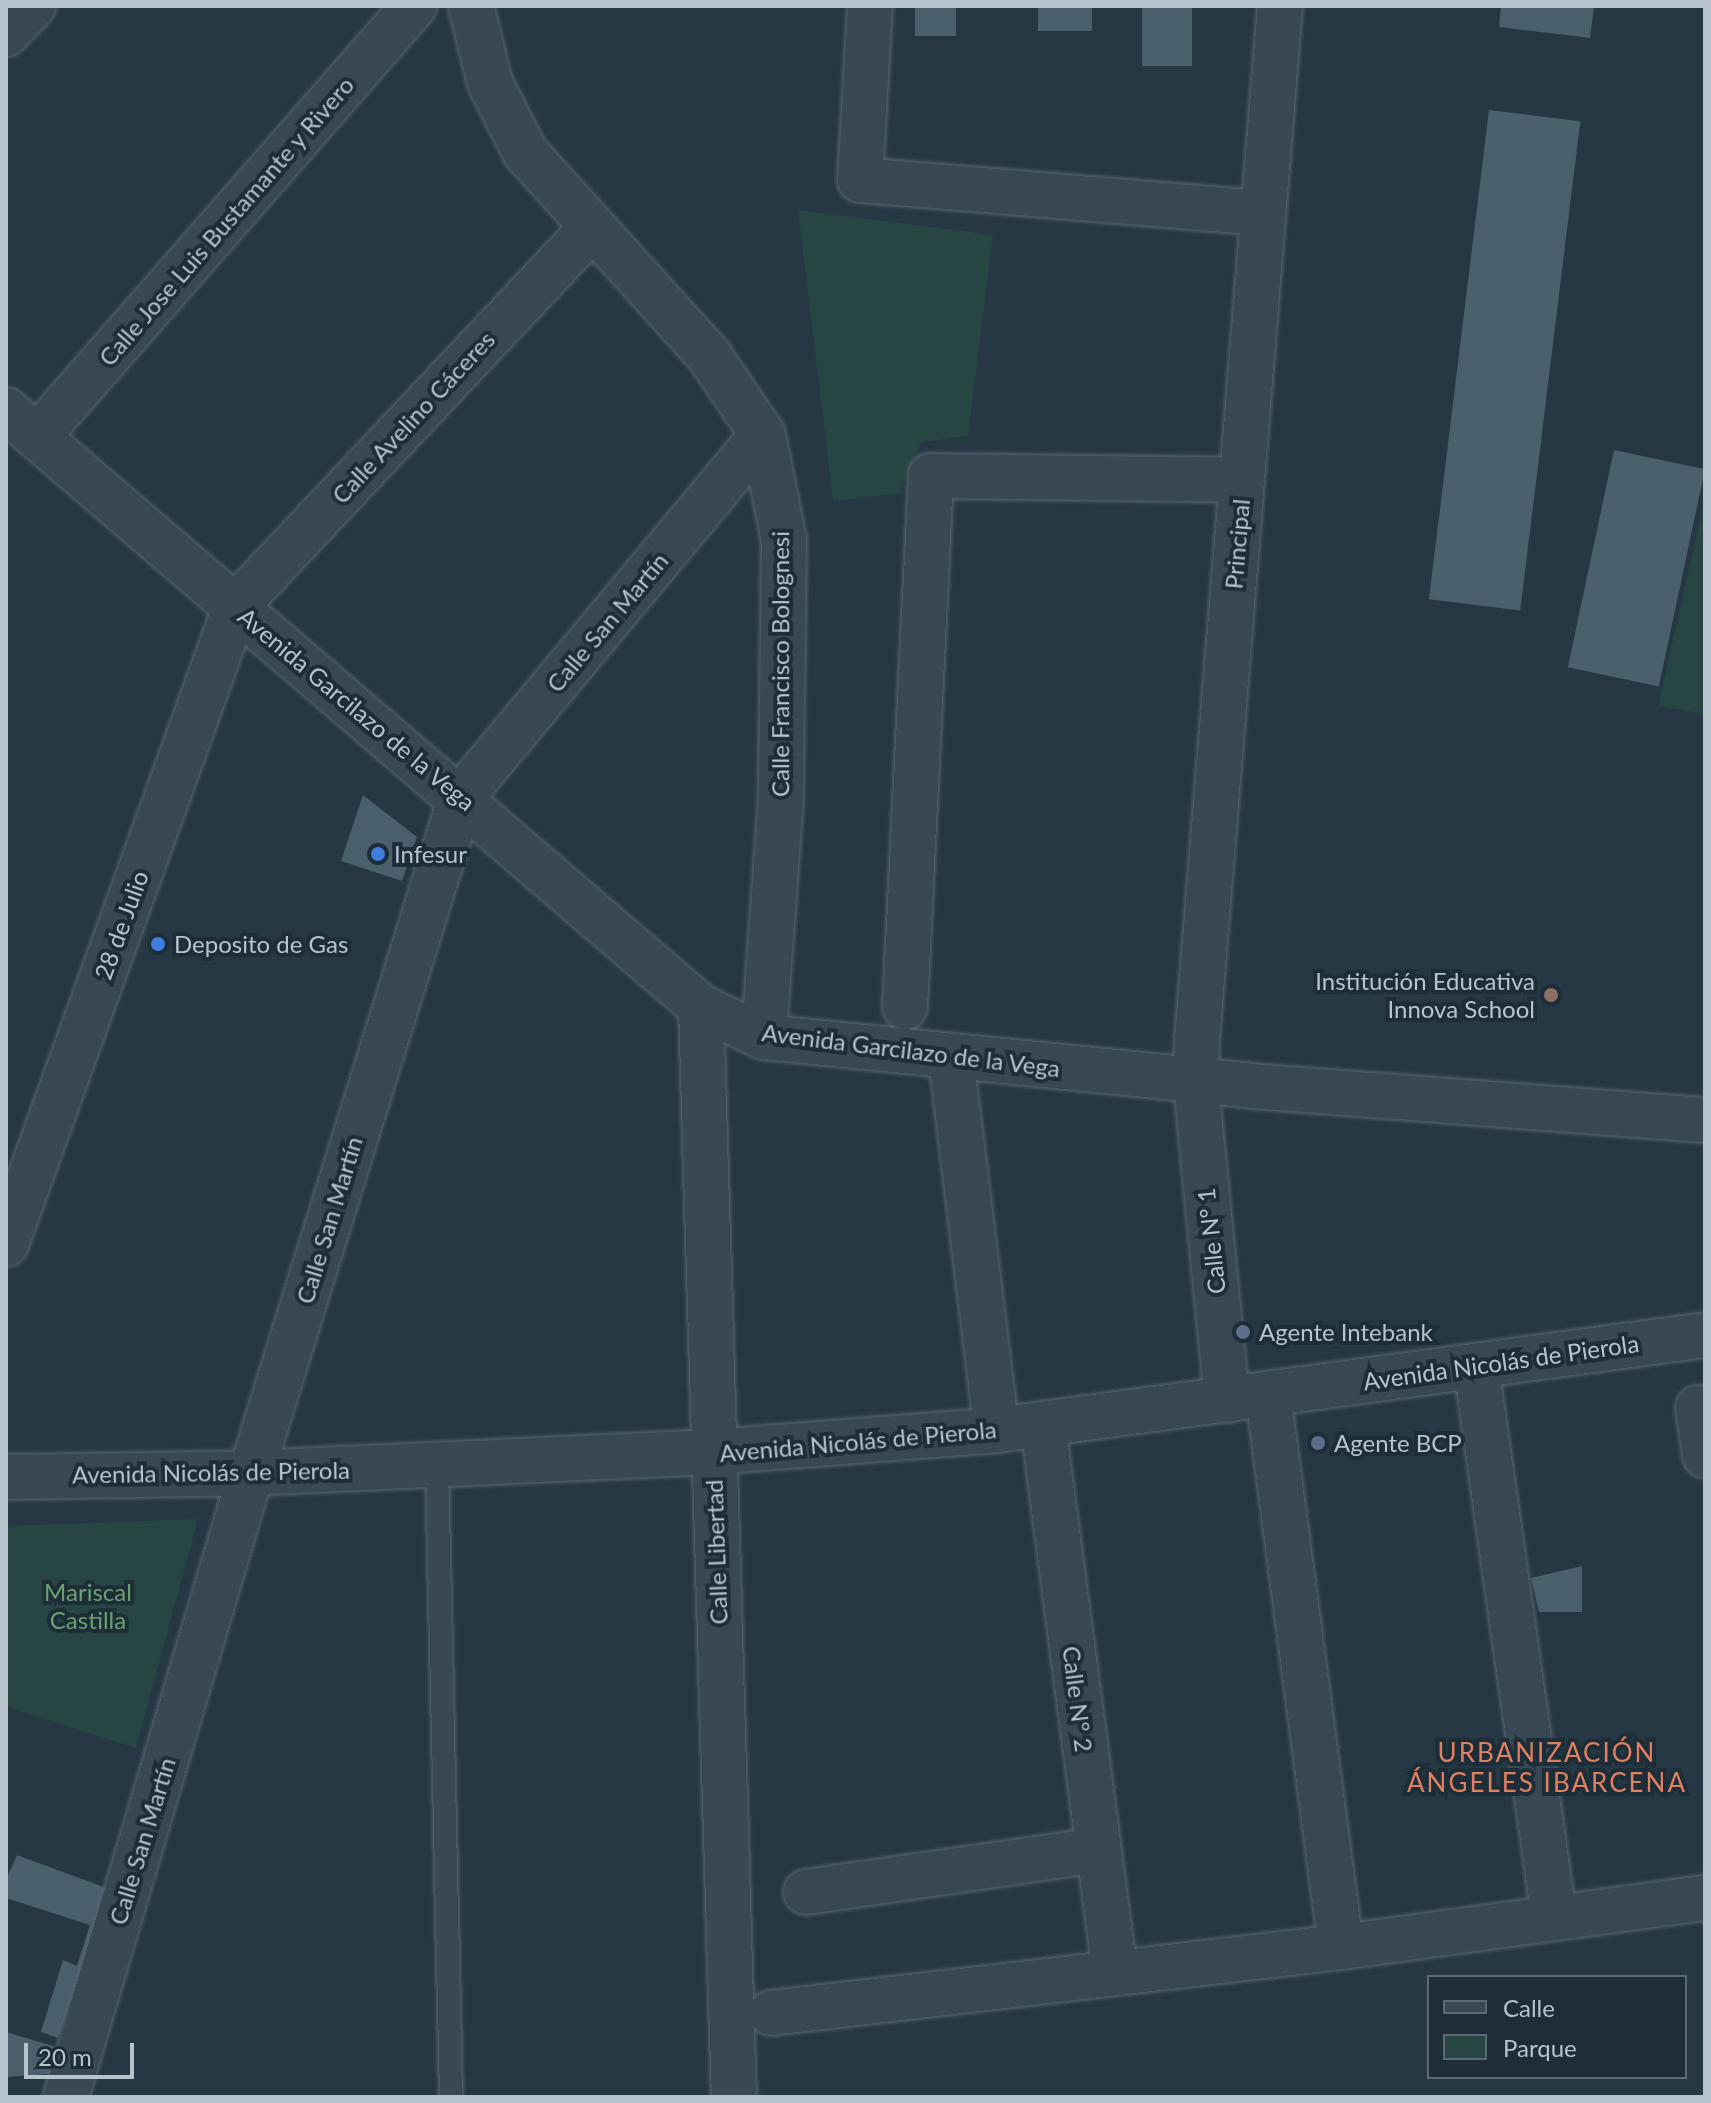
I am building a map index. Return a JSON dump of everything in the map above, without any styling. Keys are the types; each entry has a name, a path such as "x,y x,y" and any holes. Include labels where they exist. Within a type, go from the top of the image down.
{"street":[{"path":"6,34 33,6"},
{"name":"Calle Jose Luis Bustamante y Rivero","path":"22,424 414,6"},
{"name":"Calle Francisco Bolognesi","path":"471,6 490,83 525,152 591,229 710,357 763,435 784,541 781,797 764,1037"},
{"path":"870,6 860,180 1263,213"},
{"name":"Principal","path":"1196,1081 1280,6"},
{"name":"Calle Avelino Cáceres","path":"236,606 591,229"},
{"name":"Avenida Garcilazo de la Vega","path":"22,424 461,797 701,1007 764,1037 1196,1081 1705,1120"},
{"name":"Calle San Martín","path":"66,2097 251,1473 461,797 763,435"},
{"path":"905,1007 931,476 1242,480"},
{"name":"28 de Julio","path":"6,1244 236,606"},
{"name":"Calle Libertad","path":"701,1007 734,2097"},
{"path":"951,1058 997,1430"},
{"name":"Calle N° 1","path":"1196,1081 1341,1947"},
{"name":"Avenida Nicolás de Pierola","path":"6,1477 251,1473 713,1452 997,1430 1705,1335"},
{"path":"1476,1366 1554,1917"},
{"path":"1705,1408 1698,1408 1705,1455"},
{"name":"Calle N° 2","path":"1043,1425 1115,1973"},
{"path":"806,1892 1097,1850"},
{"path":"771,2013 1341,1947 1705,1898"}],"lane":[{"path":"437,1465 451,2097"}],"green space":[{"path":"798,210 993,235 968,436 921,442 900,493 833,501"},
{"path":"1705,499 1705,714 1658,706"},
{"name":"Mariscal Castilla","path":"198,1519 136,1748 6,1707 6,1526"}],"building":[{"path":"915,6 956,6 956,36 915,36"},
{"path":"1038,6 1092,6 1092,31 1038,31"},
{"path":"1142,6 1192,6 1192,66 1142,66"},
{"path":"1501,6 1594,6 1590,38 1499,27"},
{"path":"1489,110 1580,121 1520,611 1429,599"},
{"path":"1614,450 1705,469 1659,686 1568,667"},
{"path":"363,795 417,837 402,881 341,861"},
{"path":"1582,1566 1582,1612 1539,1612 1531,1578"},
{"path":"17,1855 109,1889 58,2038 41,2032 63,1960 77,1966 90,1925 6,1898 6,1879"},
{"path":"6,2032 56,2047 50,2074 6,2077"}],"place":[{"name":"Infesur","path":"378,854"},
{"name":"Deposito de Gas","path":"158,944"},
{"name":"Institución Educativa Innova School","path":"1551,995"},
{"name":"Agente Intebank","path":"1243,1332"},
{"name":"Agente BCP","path":"1318,1443"}],"district":[{"name":"URBANIZACIÓN ÁNGELES IBARCENA","path":"1547,1768"}]}
